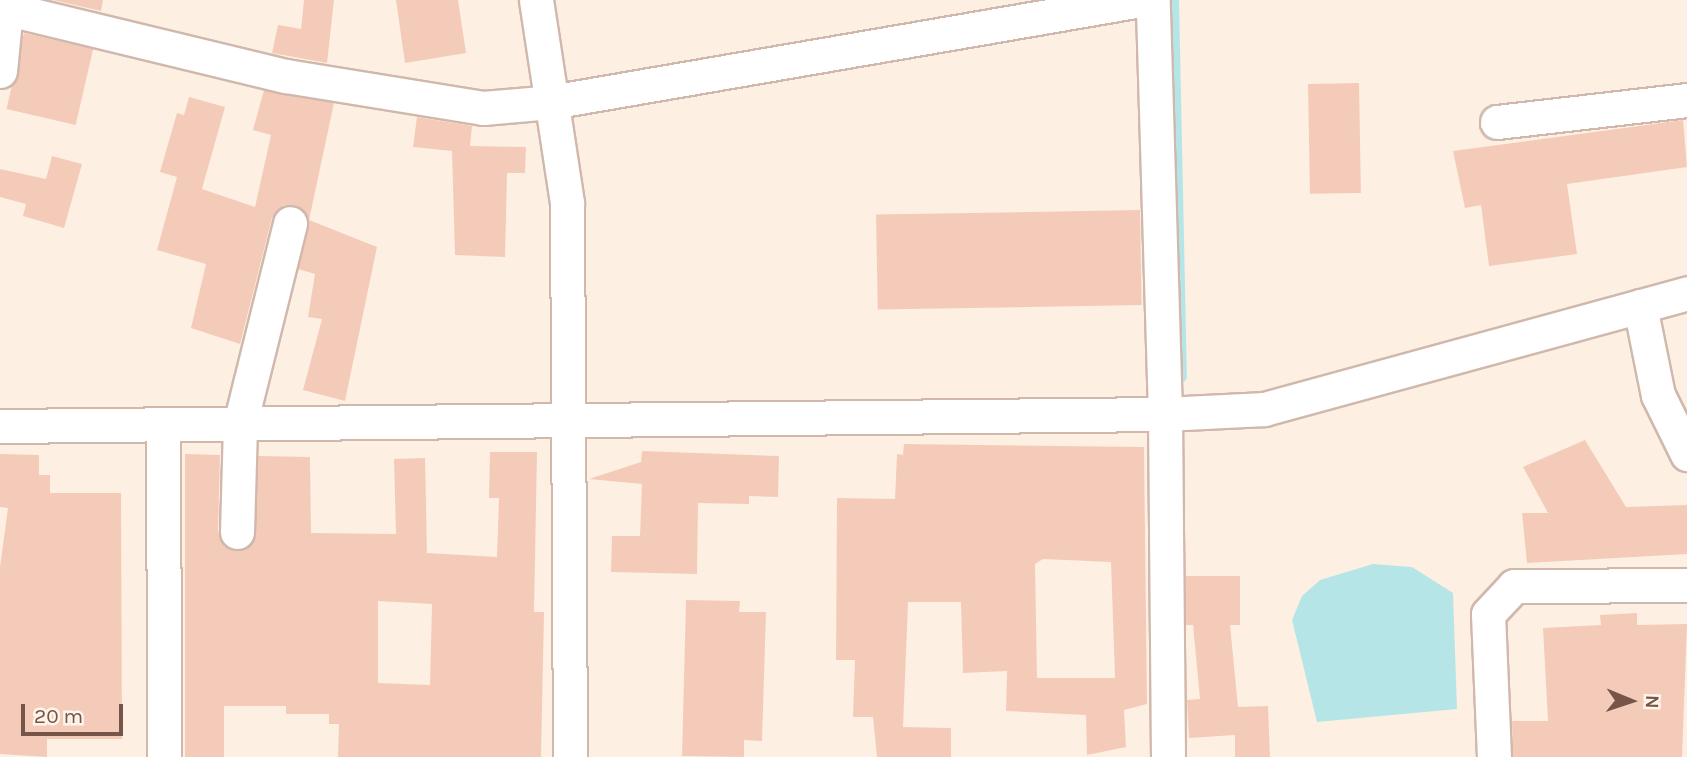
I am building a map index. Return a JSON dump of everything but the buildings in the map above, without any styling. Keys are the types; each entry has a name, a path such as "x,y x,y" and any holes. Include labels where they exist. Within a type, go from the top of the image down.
{"street":[{"path":"536,0 567,203 570,757"},
{"path":"0,71 4,5 52,23 286,76 483,108 551,102 1141,0"},
{"path":"1153,0 1166,414 1168,757"},
{"path":"1497,122 1687,100"},
{"path":"237,532 240,424 290,223"},
{"path":"0,426 1166,414 1264,409 1687,293"},
{"path":"1640,306 1658,396 1687,454"},
{"path":"163,424 164,757"},
{"path":"1494,757 1488,614 1514,586 1687,585"}],"water":[{"path":"1373,564 1412,567 1453,593 1457,709 1317,722 1292,620 1302,596 1320,580"}],"waterway":[{"path":"1174,0 1182,377"}]}
